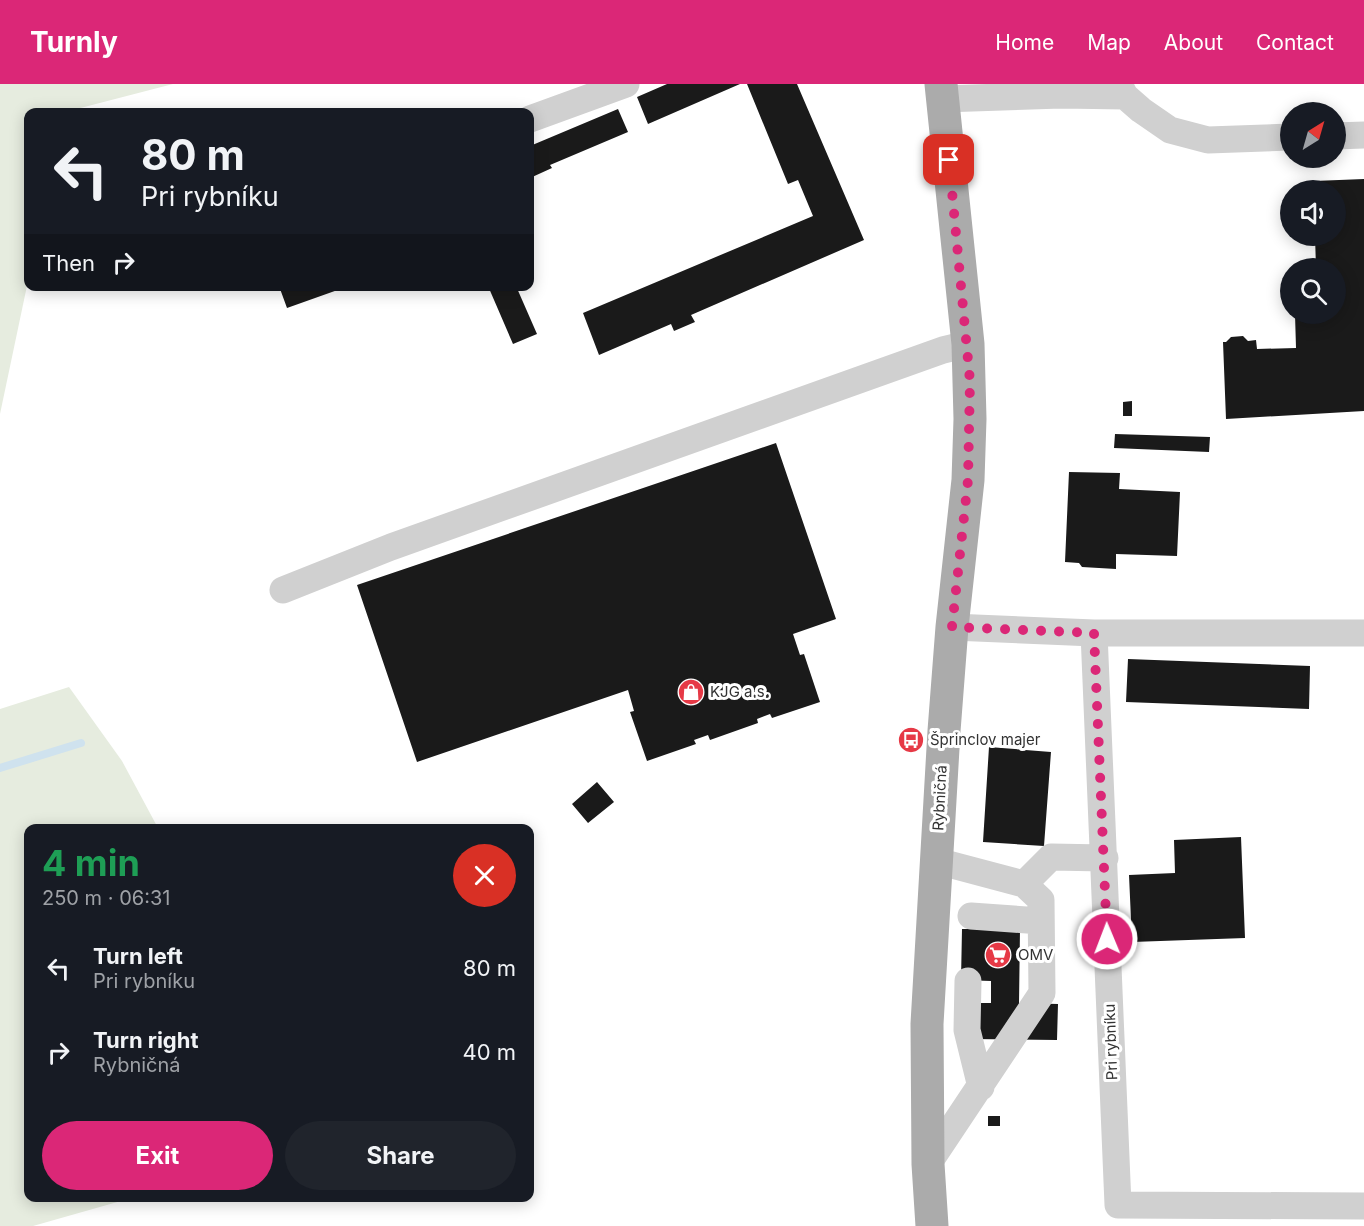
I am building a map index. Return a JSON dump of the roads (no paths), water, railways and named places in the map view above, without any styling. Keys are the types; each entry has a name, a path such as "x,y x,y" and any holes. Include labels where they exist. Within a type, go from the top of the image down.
{"main road":[{"name":"Rybničná","path":"932,1226 928,1164 927,1024 952,627 968,480 970,381 941,92"}],"lane":[{"path":"534,118 626,84"},
{"path":"941,92 1060,95 1122,90 1141,110 1170,130 1208,140 1280,137"},
{"path":"1346,136 1364,135"},
{"path":"283,590 413,539 943,350 968,344"},
{"path":"952,627 1094,633 1364,633"},
{"name":"Pri rybníku","path":"1094,633 1118,1205 1364,1206"},
{"path":"1024,884 1051,857 1105,858"},
{"path":"928,1164 1042,993 1041,900 1024,884 937,861"},
{"path":"977,872 970,922 1041,921"},
{"path":"968,981 967,1030 981,1087"}],"waterway":[{"path":"0,768 81,743"}],"place":[{"name":"KJG a.s.","path":"691,692"},
{"name":"Šprinclov majer","path":"911,740"},
{"name":"OMV","path":"998,955"}]}
